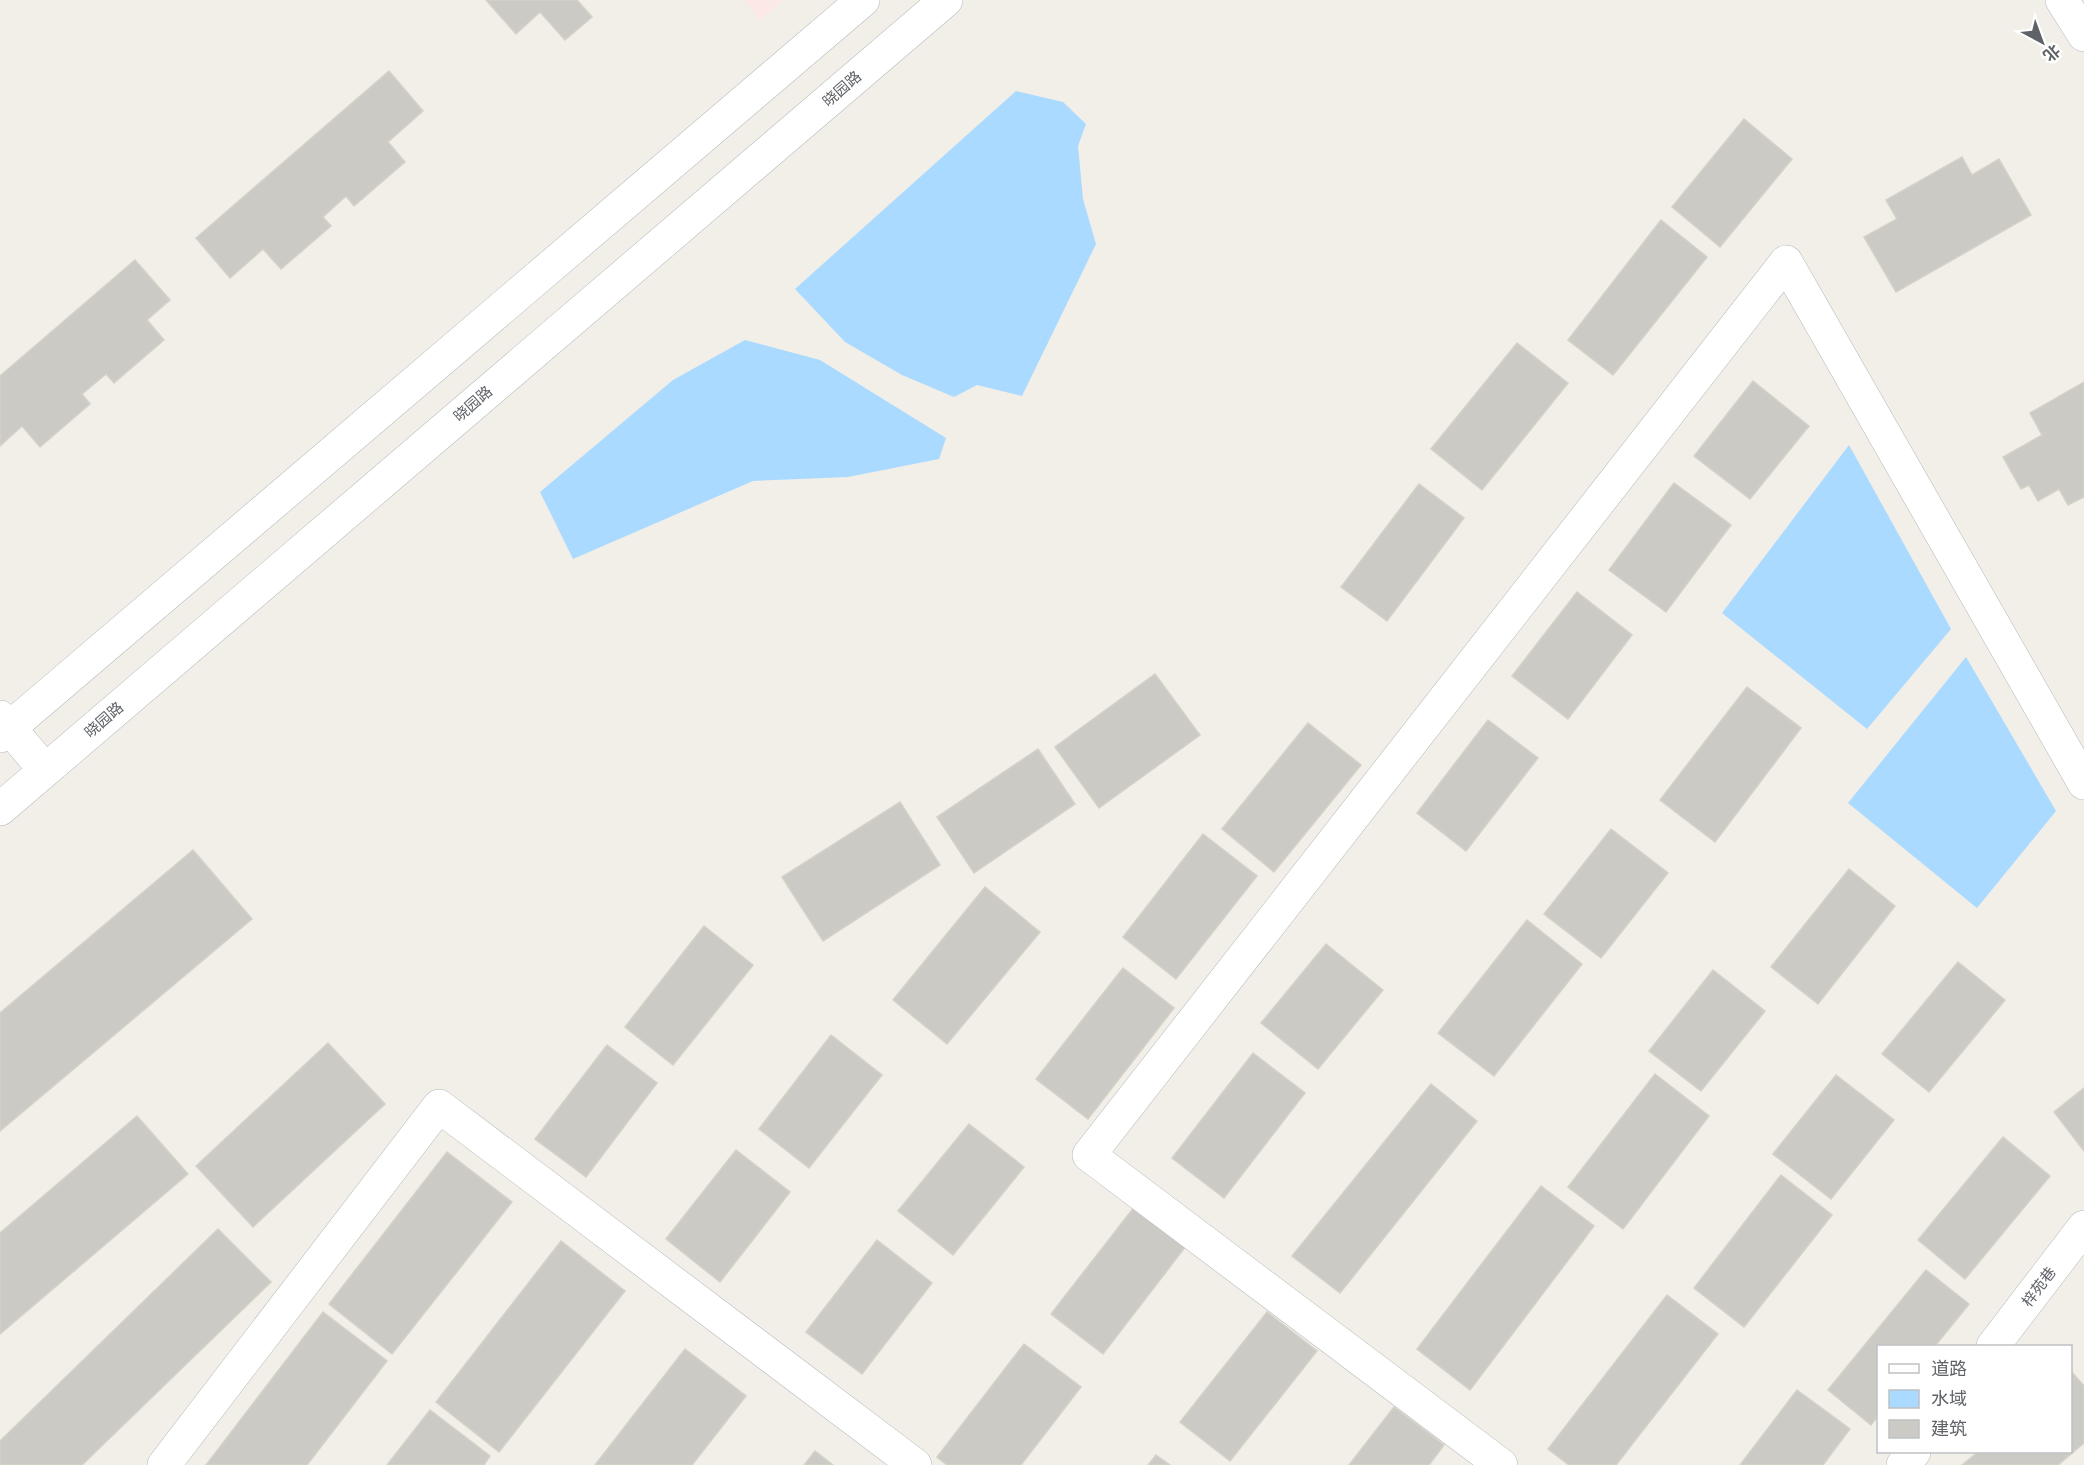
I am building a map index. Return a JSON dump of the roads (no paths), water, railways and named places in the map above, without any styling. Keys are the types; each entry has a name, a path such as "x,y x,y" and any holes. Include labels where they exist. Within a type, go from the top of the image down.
{"street":[{"path":"45,770 3,727 863,0"},
{"name":"晓园路","path":"0,808 946,0"},
{"path":"2062,0 2084,35"},
{"path":"1501,1465 1089,1155 1786,262 2084,783"},
{"path":"164,1465 439,1106 915,1465"},
{"name":"梓苑巷","path":"1995,1345 2084,1227"},
{"path":"1903,1465 1913,1453"}],"water":[{"path":"1016,91 1063,102 1086,124 1078,146 1083,199 1096,244 1022,396 977,385 954,397 902,375 845,342 795,289"},
{"path":"745,340 820,360 946,438 939,459 848,477 753,481 573,559 540,492 673,380"},
{"path":"1849,445 1951,629 1867,729 1722,613"},
{"path":"1966,657 2056,811 1977,908 1848,803"}]}
